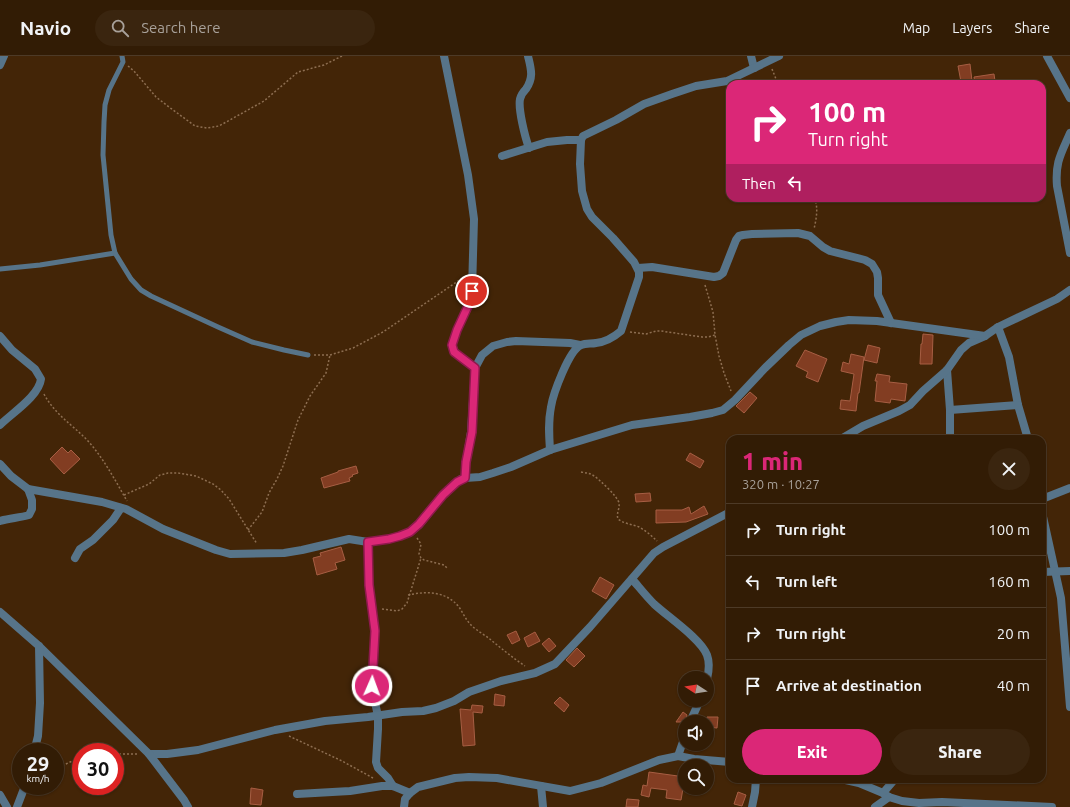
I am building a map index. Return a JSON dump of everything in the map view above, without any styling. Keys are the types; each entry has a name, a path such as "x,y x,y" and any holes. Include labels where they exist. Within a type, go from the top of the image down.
{"street":[{"path":"0,65 4,56"},
{"path":"444,56 468,175 474,219 472,291 469,304 452,345 454,352 475,368"},
{"path":"528,56 532,72 530,80 519,101 524,134 529,148"},
{"path":"751,56 754,68"},
{"path":"729,80 779,56"},
{"path":"1048,56 1070,98"},
{"path":"465,478 466,462 472,432 475,368 482,355 493,346 507,342 529,340 580,345 598,343 614,337 621,331 639,278 639,272 634,262 592,217 587,209 582,191 580,164 581,140 583,136 644,104 696,86 726,81"},
{"path":"1070,133 1056,167 1056,176 1070,253"},
{"path":"502,156 547,142 581,140"},
{"path":"638,268 652,267 699,275 714,277 719,276 723,273 739,236 798,233 810,236 826,249 865,260 872,264 877,272 878,295 891,323"},
{"path":"847,435 862,426 899,412 910,405 923,391 947,370 961,350 969,343 985,336 998,327 1057,299 1070,290"},
{"path":"0,464 11,476 28,489 102,502 122,508 163,529 216,550 230,554 284,554 336,541 349,539 368,542 400,536 410,532 419,524 443,495 457,482 465,478 480,477 494,473 512,467 550,450 632,425 723,410 735,400 789,345 801,335 820,326 849,320 891,323 985,336"},
{"path":"998,327 1009,357 1018,405 1027,435"},
{"path":"0,336 12,350 35,369 41,379 40,385 33,396 0,425"},
{"path":"550,450 548,428 551,406 561,375 573,351 580,345"},
{"path":"947,370 950,435"},
{"path":"950,410 1018,405"},
{"path":"1046,497 1070,488"},
{"path":"0,521 8,518 29,515 32,509 32,500 28,489"},
{"path":"75,558 80,549 93,540 113,520 122,508"},
{"path":"149,754 167,754 198,750 275,730 325,720 423,711 454,701 469,692 535,673 555,664 590,627 654,552 726,514"},
{"path":"1046,530 1060,598 1070,706"},
{"path":"368,542 369,585 375,631 372,686 378,716 376,762 378,768 388,778 393,786"},
{"path":"1046,572 1070,571"},
{"path":"632,578 654,604 699,643 707,654 709,664 708,671"},
{"path":"0,612 39,646 149,754 188,807"},
{"path":"36,743 40,703 39,646"},
{"path":"678,756 680,751"},
{"path":"404,807 405,799 418,787 429,783 462,777 498,778 570,791 601,783 659,760 678,756 726,762"},
{"path":"752,807 756,783"},
{"path":"860,783 902,801 919,803 942,802 992,806 1052,807"},
{"path":"875,807 886,795 893,783"},
{"path":"297,794 350,791 382,786 393,786 410,793"},
{"path":"542,786 543,807"},
{"path":"0,795 6,807"},
{"path":"16,807 21,795"}],"lane":[{"path":"123,59 109,90 105,105 103,155 111,234 115,253 131,280 141,290 151,296 252,342 308,355"},
{"path":"0,269 40,265 115,253"}],"path":[{"path":"123,59 156,97 169,108 195,126 207,128 219,126 264,101 298,72 324,65 342,56"},
{"path":"769,61 776,80"},
{"path":"810,236 814,231 816,202"},
{"path":"308,355 330,355 353,348 383,332 472,271"},
{"path":"699,275 704,283 710,300 713,312 715,335 724,374 735,400"},
{"path":"621,331 646,334 661,331 707,337 715,335"},
{"path":"248,530 262,512 283,466 298,420 310,396 326,373 330,355"},
{"path":"40,385 49,404 99,453 134,513"},
{"path":"582,472 592,474 615,496 619,503 617,515 618,519 644,530 663,547"},
{"path":"124,495 149,484 160,475 178,473 196,476 213,484 229,499 264,553"},
{"path":"372,607 397,611 402,609 406,603 421,558 419,554 421,544 410,532"},
{"path":"421,558 444,565 448,569"},
{"path":"408,595 431,592 450,598 460,608 471,624 514,659 535,673"},
{"path":"275,730 342,761 372,777 382,786"},
{"path":"124,754 149,754"}],"building":[{"path":"970,64 972,80 961,80 958,66"},
{"path":"994,74 995,80 974,80 974,77"},
{"path":"923,334 933,335 932,364 920,364"},
{"path":"868,345 880,348 877,363 864,360"},
{"path":"805,350 827,359 818,382 806,377 808,372 796,366"},
{"path":"851,354 864,357 856,411 840,409 841,400 850,401 854,374 841,371 843,362 849,364"},
{"path":"877,374 890,376 889,382 907,384 905,401 891,399 890,403 875,401 877,381 875,381"},
{"path":"750,392 757,398 744,413 736,406"},
{"path":"62,447 68,453 71,450 80,459 64,474 50,459"},
{"path":"690,453 704,461 700,468 686,460"},
{"path":"356,466 358,473 349,478 350,481 324,488 321,478"},
{"path":"650,493 651,501 636,502 635,494"},
{"path":"704,506 708,514 686,522 656,523 656,510 682,510 689,507 691,514"},
{"path":"341,547 345,560 335,563 337,569 317,575 313,558 321,556 320,553"},
{"path":"600,577 614,585 606,599 592,591"},
{"path":"516,631 520,640 512,644 507,635"},
{"path":"535,632 540,641 528,647 524,638"},
{"path":"549,638 556,646 549,652 542,644"},
{"path":"577,648 585,656 574,667 566,660"},
{"path":"495,694 505,696 504,706 494,705"},
{"path":"560,697 569,705 564,712 554,703"},
{"path":"472,705 483,706 482,713 473,712 475,745 463,746 460,709 471,710"},
{"path":"714,717 718,717 717,728 714,728"},
{"path":"649,772 678,776 678,795 682,795 681,800 666,798 667,790 651,788 649,797 641,795 643,785 647,786"},
{"path":"251,788 263,790 261,805 250,804"},
{"path":"738,792 746,795 742,806 734,804"},
{"path":"627,799 639,800 638,807 626,807"}],"route":[{"path":"372,686 375,631 369,585 368,542 389,539 410,532 419,524 443,495 457,482 465,478 466,462 472,432 475,368 454,352 452,345 469,304 472,291"}]}
